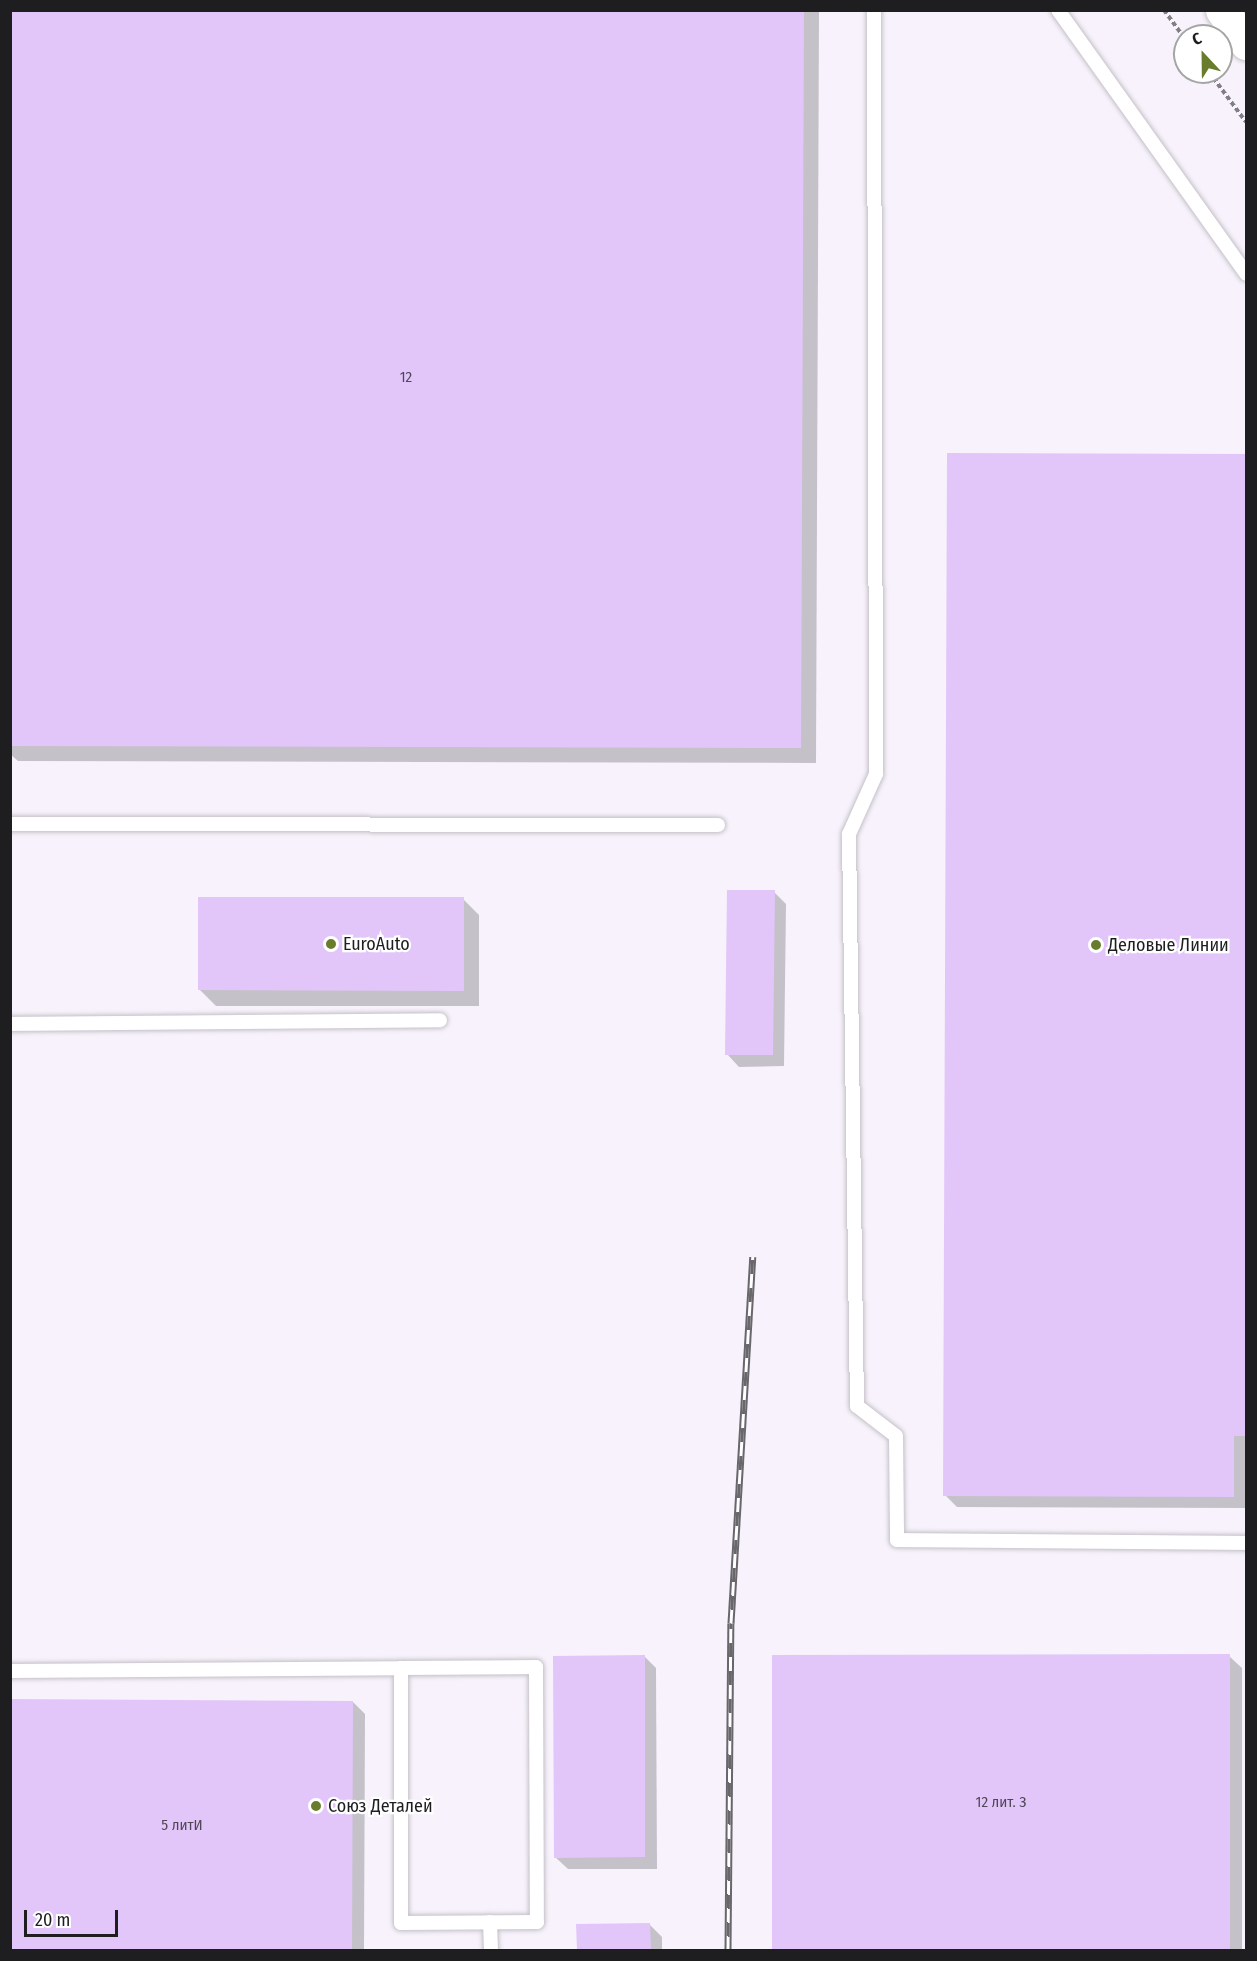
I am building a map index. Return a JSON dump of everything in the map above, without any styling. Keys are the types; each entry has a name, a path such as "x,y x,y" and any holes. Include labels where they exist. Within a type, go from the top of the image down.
{"street":[{"path":"1222,10 1246,43"}],"lane":[{"path":"874,10 876,774 849,834 857,1406 896,1436 897,1540 1246,1543"},
{"path":"1058,10 1246,274"},
{"path":"10,824 718,825"},
{"path":"10,1024 440,1020"},
{"path":"10,1671 401,1668 536,1668 537,1922 401,1923 401,1668"},
{"path":"490,1922 491,1950"}],"path":[{"path":"1164,10 1174,24"},
{"path":"1218,84 1246,122"}],"building":[{"path":"10,10 804,10 801,748 10,746"},
{"name":"Деловые Линии","path":"947,453 1246,454 1246,1436 1234,1436 1234,1497 943,1496"},
{"path":"727,890 775,890 773,1055 725,1055"},
{"name":"EuroAuto","path":"198,897 464,897 464,991 198,990"},
{"path":"1230,1654 1230,1950 772,1950 772,1655"},
{"path":"645,1655 645,1857 554,1858 553,1656"},
{"path":"10,1699 353,1701 352,1950 10,1950"},
{"path":"650,1923 651,1950 577,1950 576,1924"}],"railway":[{"path":"728,1950 731,1623 753,1257"}],"place":[{"name":"EuroAuto","path":"331,944"},
{"name":"Деловые Линии","path":"1096,945"},
{"name":"Союз Деталей","path":"316,1806"}]}
